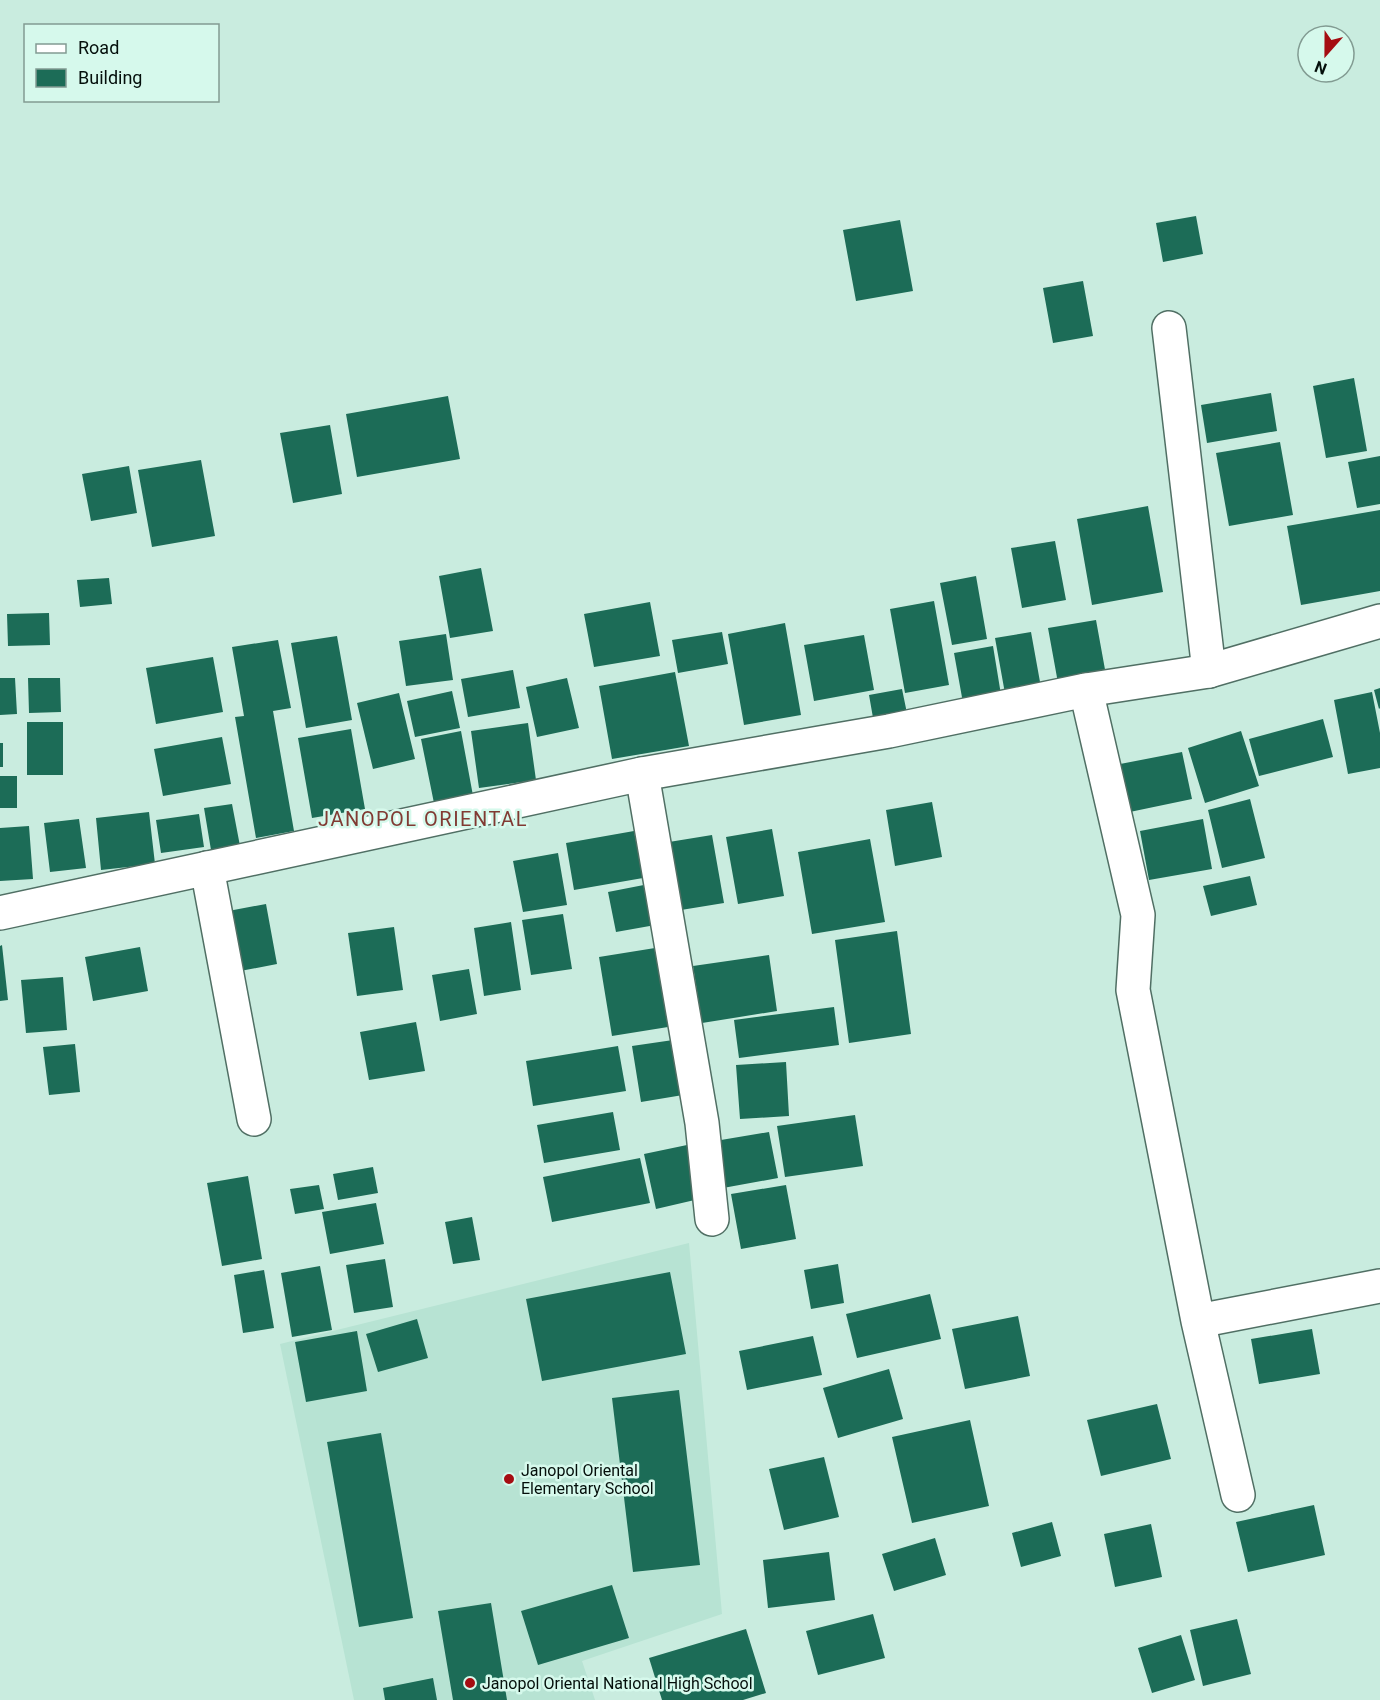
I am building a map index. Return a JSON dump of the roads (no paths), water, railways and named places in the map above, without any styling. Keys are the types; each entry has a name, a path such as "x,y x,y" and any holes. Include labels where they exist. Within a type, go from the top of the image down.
{"street":[{"path":"1169,328 1209,671"},
{"path":"0,913 642,774 889,731 1086,690 1209,671 1380,621"},
{"path":"1086,690 1138,915 1133,990 1198,1321 1238,1495"},
{"path":"642,774 702,1123 712,1219"},
{"path":"207,868 254,1119"},
{"path":"1198,1321 1380,1286"}],"place":[{"name":"Janopol Oriental Elementary School","path":"509,1479"},
{"name":"Janopol Oriental National High School","path":"470,1683"}],"district":[{"name":"JANOPOL ORIENTAL","path":"423,819"}]}
